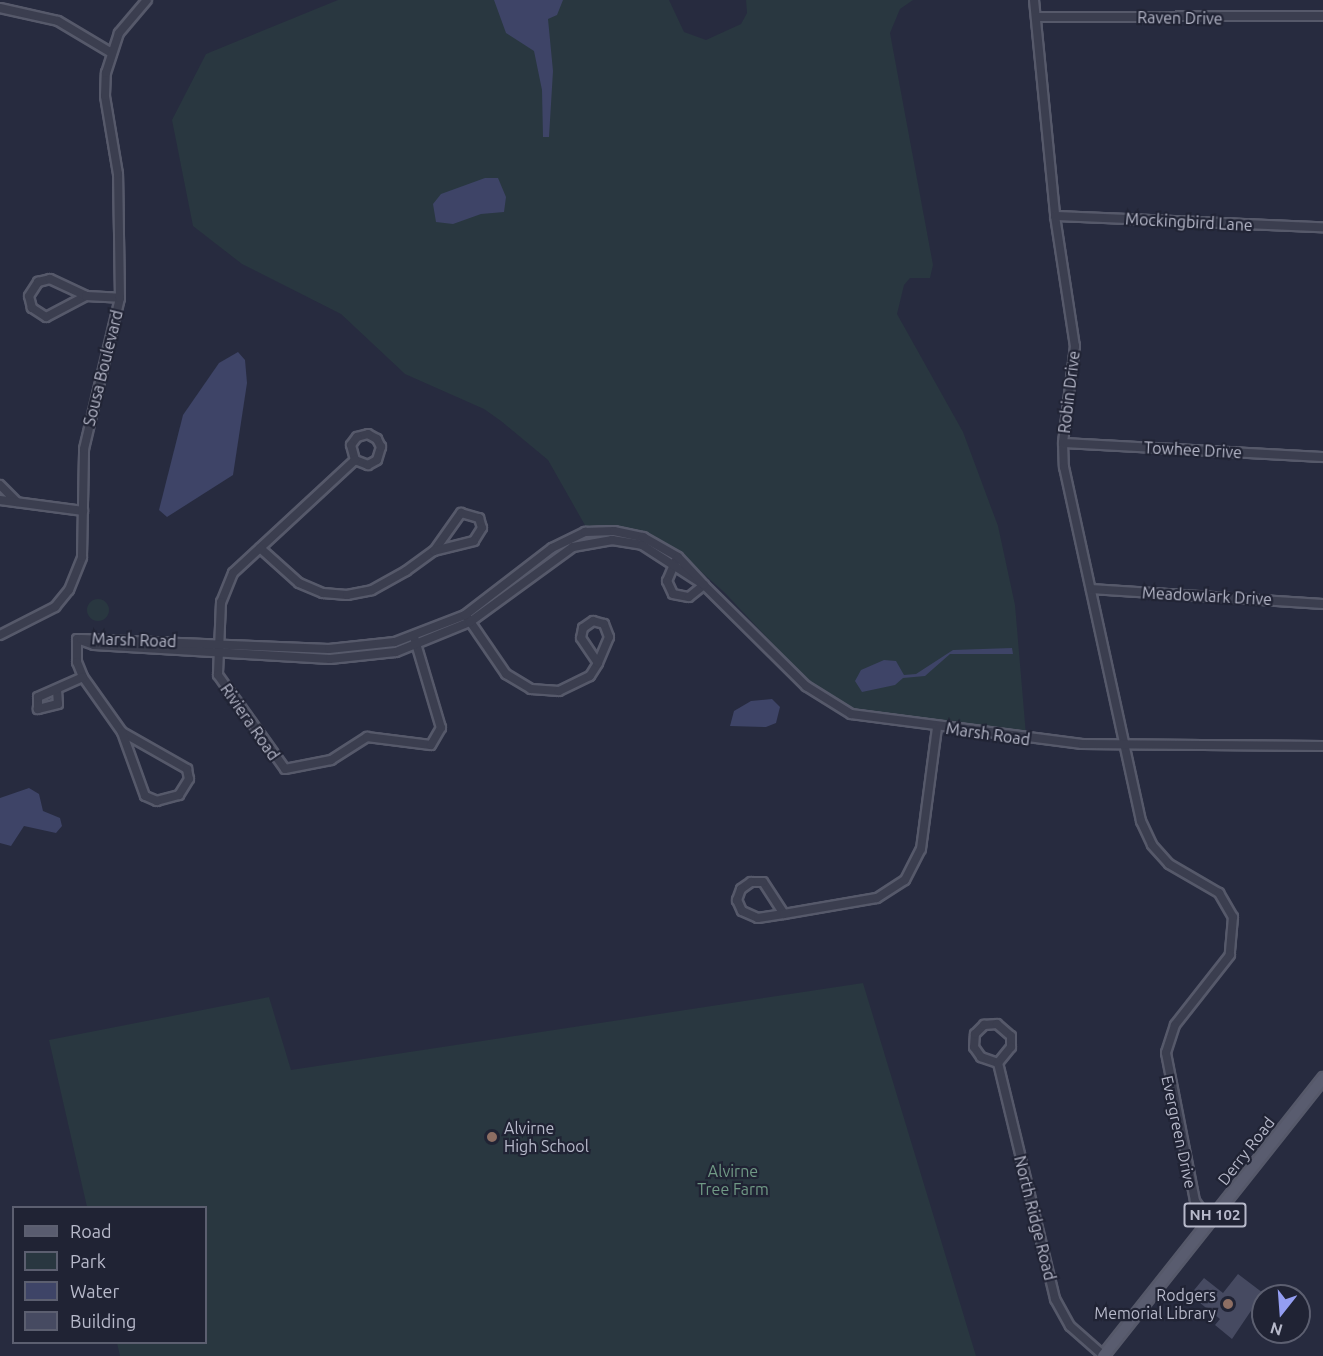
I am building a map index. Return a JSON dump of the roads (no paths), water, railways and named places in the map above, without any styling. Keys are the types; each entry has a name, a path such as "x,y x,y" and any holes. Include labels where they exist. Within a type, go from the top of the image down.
{"main road":[{"name":"Derry Road","path":"1103,1356 1323,1078"}],"street":[{"name":"Sousa Boulevard","path":"0,635 44,615 69,590 82,557 84,449 120,298 118,174 105,96 110,52 128,18 147,0"},
{"name":"Robin Drive","path":"1034,0 1055,216 1075,346 1063,443 1124,743"},
{"path":"0,8 58,21 110,52"},
{"name":"Raven Drive","path":"1036,17 1323,16"},
{"name":"Mockingbird Lane","path":"1055,216 1323,227"},
{"path":"86,296 46,317 32,308 29,296 38,282 50,279 86,296 120,298"},
{"name":"Towhee Drive","path":"1063,443 1323,457"},
{"path":"218,648 220,602 227,583 260,548 355,460"},
{"path":"0,485 17,502"},
{"path":"0,500 83,511"},
{"path":"260,548 299,583 335,595 372,590 434,550 474,541 480,533 479,518 466,512 456,515 434,550"},
{"name":"Marsh Road","path":"218,648 330,659 418,647 468,618 558,556 586,542 642,545 675,561 704,585 830,705 851,714 1036,740 1323,746"},
{"path":"675,561 667,585 673,594 689,597 704,585"},
{"name":"Meadowlark Drive","path":"1091,589 1323,604"},
{"path":"468,618 506,674 531,690 552,692 573,687 590,676 598,663 609,634 604,624 593,621 583,628 581,638 598,663"},
{"name":"Marsh Road","path":"84,676 77,662 77,639 94,645 349,649 414,637 468,618"},
{"name":"Riviera Road","path":"218,648 222,684 274,760 295,770 337,758 367,737 424,746 435,743 441,734 440,718 414,637"},
{"path":"57,690 84,676 122,732 146,796 157,801 179,795 189,779 185,766 122,732"},
{"path":"784,914 763,882 751,882 741,889 737,900 746,915 784,914 877,898 905,880 921,849 937,727"},
{"name":"Evergreen Drive","path":"1124,743 1142,821 1152,845 1169,864 1219,893 1233,917 1230,955 1175,1025 1166,1053 1192,1191 1210,1222"},
{"path":"997,1024 1011,1036 1011,1047 998,1063 981,1057 974,1047 975,1034 984,1025 997,1024"},
{"name":"North Ridge Road","path":"998,1063 1055,1299 1070,1326 1103,1356"}],"water":[{"path":"494,0 563,0 557,15 548,19 553,71 549,137 543,137 542,90 534,51 506,33"},
{"path":"485,178 498,178 506,197 504,212 481,214 453,224 436,222 433,204 441,194"},
{"path":"238,352 245,360 247,383 233,475 167,517 159,510 183,415 219,363"},
{"path":"1012,648 1013,654 950,654 925,676 903,678 895,685 862,692 855,681 861,670 884,660 896,661 904,675 916,674 953,650"},
{"path":"772,699 780,707 776,723 766,727 730,726 734,711 751,701"},
{"path":"29,788 39,794 43,811 60,818 62,826 56,833 24,826 11,846 0,843 0,798"}],"place":[{"name":"Alvirne High School","path":"492,1137"},
{"name":"Rodgers Memorial Library","path":"1228,1304"}],"park label":[{"name":"Alvirne Tree Farm","path":"733,1180"}]}
